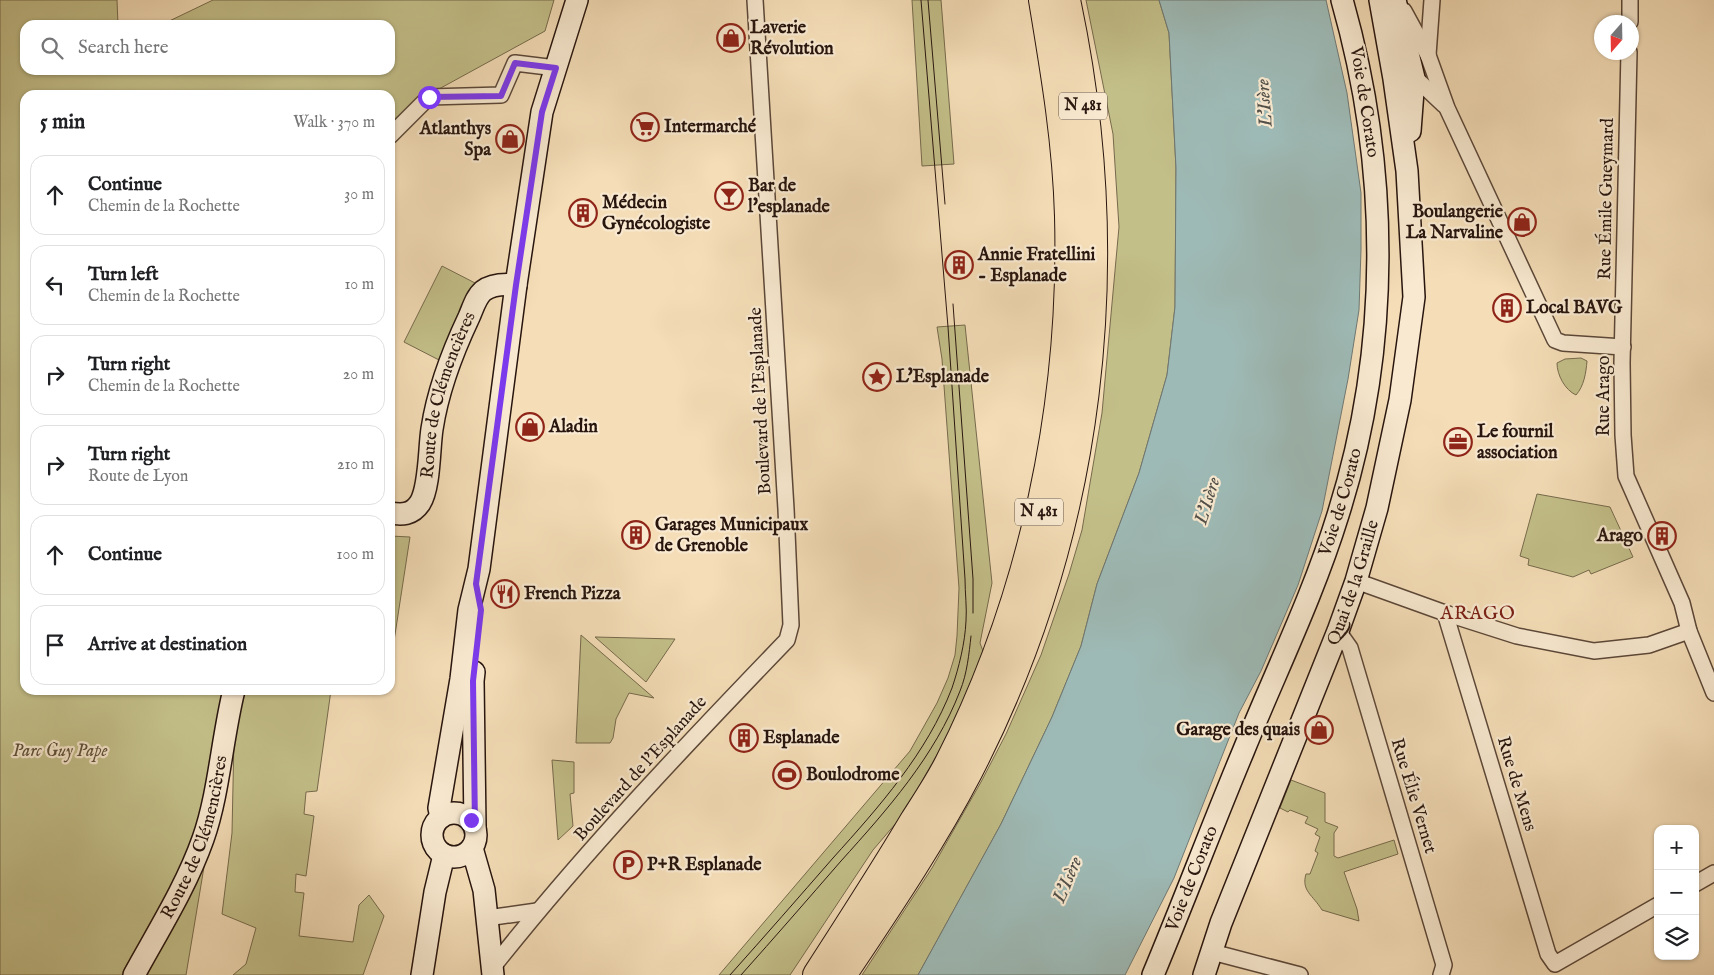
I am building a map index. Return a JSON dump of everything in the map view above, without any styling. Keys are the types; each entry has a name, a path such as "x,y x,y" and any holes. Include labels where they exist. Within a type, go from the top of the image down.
{"highway":[{"name":"N 481","path":"817,975 886,868 948,765 987,682 1009,623 1039,512 1054,439 1064,363 1069,290 1069,215 1063,133 1043,0"},
{"name":"N 481","path":"842,975 908,876 968,772 1006,689 1028,631 1048,574 1063,518 1078,445 1088,367 1092,272 1092,212 1087,132 1077,52 1066,0"}],"street":[{"path":"441,817 439,808 461,679 469,610 476,584 516,285 542,112 577,0"},
{"name":"Boulevard de l'Esplanade","path":"493,971 537,911 698,732 787,640 791,625 786,509 755,0"},
{"name":"Voie de Corato","path":"1153,975 1232,776 1296,630 1341,505 1355,454 1370,371 1376,311 1379,262 1378,217 1373,151 1361,71 1342,0"},
{"path":"1380,0 1407,171"},
{"path":"1396,0 1414,78 1407,171"},
{"name":"Rue Arago","path":"1396,0 1428,55 1447,108 1555,340 1563,344 1623,347 1623,435 1626,476 1682,603 1689,631 1714,693"},
{"path":"1414,78 1428,55 1432,0"},
{"path":"1630,0 1630,15"},
{"name":"Rue Arago","path":"1388,54 1447,108"},
{"name":"Rue Émile Gueymard","path":"1623,347 1629,60"},
{"path":"395,131 429,97 501,96 515,63 556,68"},
{"path":"1412,105 1435,98"},
{"name":"Quai de la Graille","path":"1204,975 1221,923 1338,631 1356,581 1377,508 1400,400 1414,297 1407,171"},
{"name":"Route de Clémencières","path":"395,514 400,515 411,512 420,503 425,488 432,428 439,390 452,354 476,301 482,292 489,287 516,285"},
{"path":"1356,581 1445,613 1517,636 1594,651 1649,645 1689,631"},
{"path":"475,826 466,816 460,813 447,814 435,822 432,837 434,844 444,855 452,857 466,854 476,841 473,681 481,610 476,584"},
{"name":"Rue de Mens","path":"1445,613 1548,954 1555,964 1654,907"},
{"name":"Rue Élie Vernet","path":"1338,631 1350,648 1444,965 1440,975"},
{"name":"Route de Clémencières","path":"134,975 176,899 203,838 215,790 226,722 233,695"},
{"path":"472,848 481,876 493,971"},
{"path":"422,975 435,892 444,855"},
{"path":"1699,882 1714,873"},
{"path":"487,918 537,911"},
{"path":"1212,952 1300,975"}],"green space":[{"name":"Parc Guy Pape","path":"0,0 117,0 118,20 20,20 20,75 395,75 395,20 171,20 213,0 554,0 545,31 417,101 395,121 395,90 20,90 20,695 233,695 203,838 134,975 0,975"},
{"path":"912,0 941,0 954,164 922,166"},
{"path":"1086,0 1159,0 1169,33 1176,168 1175,307 1167,375 1139,473 1097,584 1081,646 1052,717 1001,824 918,975 862,975 932,868 1006,734 1041,655 1082,530 1102,413 1119,227 1113,134"},
{"path":"442,266 477,284 439,360 404,342"},
{"path":"965,325 992,583 980,643 984,654 947,737 902,816 873,850 790,975 719,975 910,751 937,703 948,678 955,655 959,588 942,359 937,327"},
{"path":"1581,358 1587,361 1586,370 1583,383 1576,395 1568,390 1562,382 1557,363 1565,359"},
{"path":"1537,494 1610,507 1633,557 1591,574 1589,570 1573,577 1528,565 1529,559 1520,556"},
{"path":"395,536 410,537 395,634"},
{"path":"581,635 654,698 629,693 616,719 613,738 610,743 576,743"},
{"path":"595,637 675,639 646,682"},
{"path":"244,695 330,695 317,791 306,792 304,814 314,816 306,876 296,874 295,892 304,893 299,936 353,942 359,905 369,895 384,916 363,975 233,975 246,964 256,928 222,914 232,833 234,737"},
{"path":"552,760 574,762 574,793 570,794 573,826 558,840"},
{"path":"1291,780 1325,793 1325,822 1338,827 1334,833 1334,856 1338,858 1394,840 1398,854 1344,872 1357,909 1359,921 1322,910 1306,889 1306,874 1310,874 1318,853 1315,851 1320,837 1315,834 1318,829 1305,823 1308,817 1280,808"},
{"path":"205,861 186,975 147,975"}],"water":[{"name":"L'Isère","path":"1159,0 1326,0 1347,93 1361,193 1361,250 1359,310 1348,379 1322,511 1298,585 1261,671 1239,713 1174,878 1125,975 918,975 1001,824 1052,717 1081,646 1097,584 1139,473 1167,375 1175,307 1176,168 1169,33"}],"tram line":[{"path":"730,975 884,799 915,757 942,712 952,688 963,646 966,616 965,579 948,327 921,0"},
{"path":"928,0 945,204"},
{"path":"953,304 973,579 973,613"},
{"path":"741,975 892,802 923,760 950,715 960,691 966,671 971,636"}],"place":[{"name":"Laverie Révolution","path":"731,38"},
{"name":"Intermarché","path":"645,127"},
{"name":"Atlanthys Spa","path":"510,139"},
{"name":"Bar de l'esplanade","path":"729,196"},
{"name":"Médecin Gynécologiste","path":"583,213"},
{"name":"Boulangerie La Narvaline","path":"1522,222"},
{"name":"Annie Fratellini - Esplanade","path":"959,265"},
{"name":"Local BAVG","path":"1507,308"},
{"name":"L'Esplanade","path":"877,377"},
{"name":"Aladin","path":"530,427"},
{"name":"Le fournil association","path":"1458,442"},
{"name":"Garages Municipaux de Grenoble","path":"636,535"},
{"name":"Arago","path":"1662,536"},
{"name":"French Pizza","path":"505,594"},
{"name":"Garage des quais","path":"1319,730"},
{"name":"Esplanade","path":"744,738"},
{"name":"Boulodrome","path":"787,775"},
{"name":"P+R Esplanade","path":"628,865"}],"district":[{"name":"ARAGO","path":"1478,614"}],"route":[{"path":"429,97 501,96 515,63 556,68 542,112 516,285 476,584 481,610 473,681 475,826 471,820"}]}
